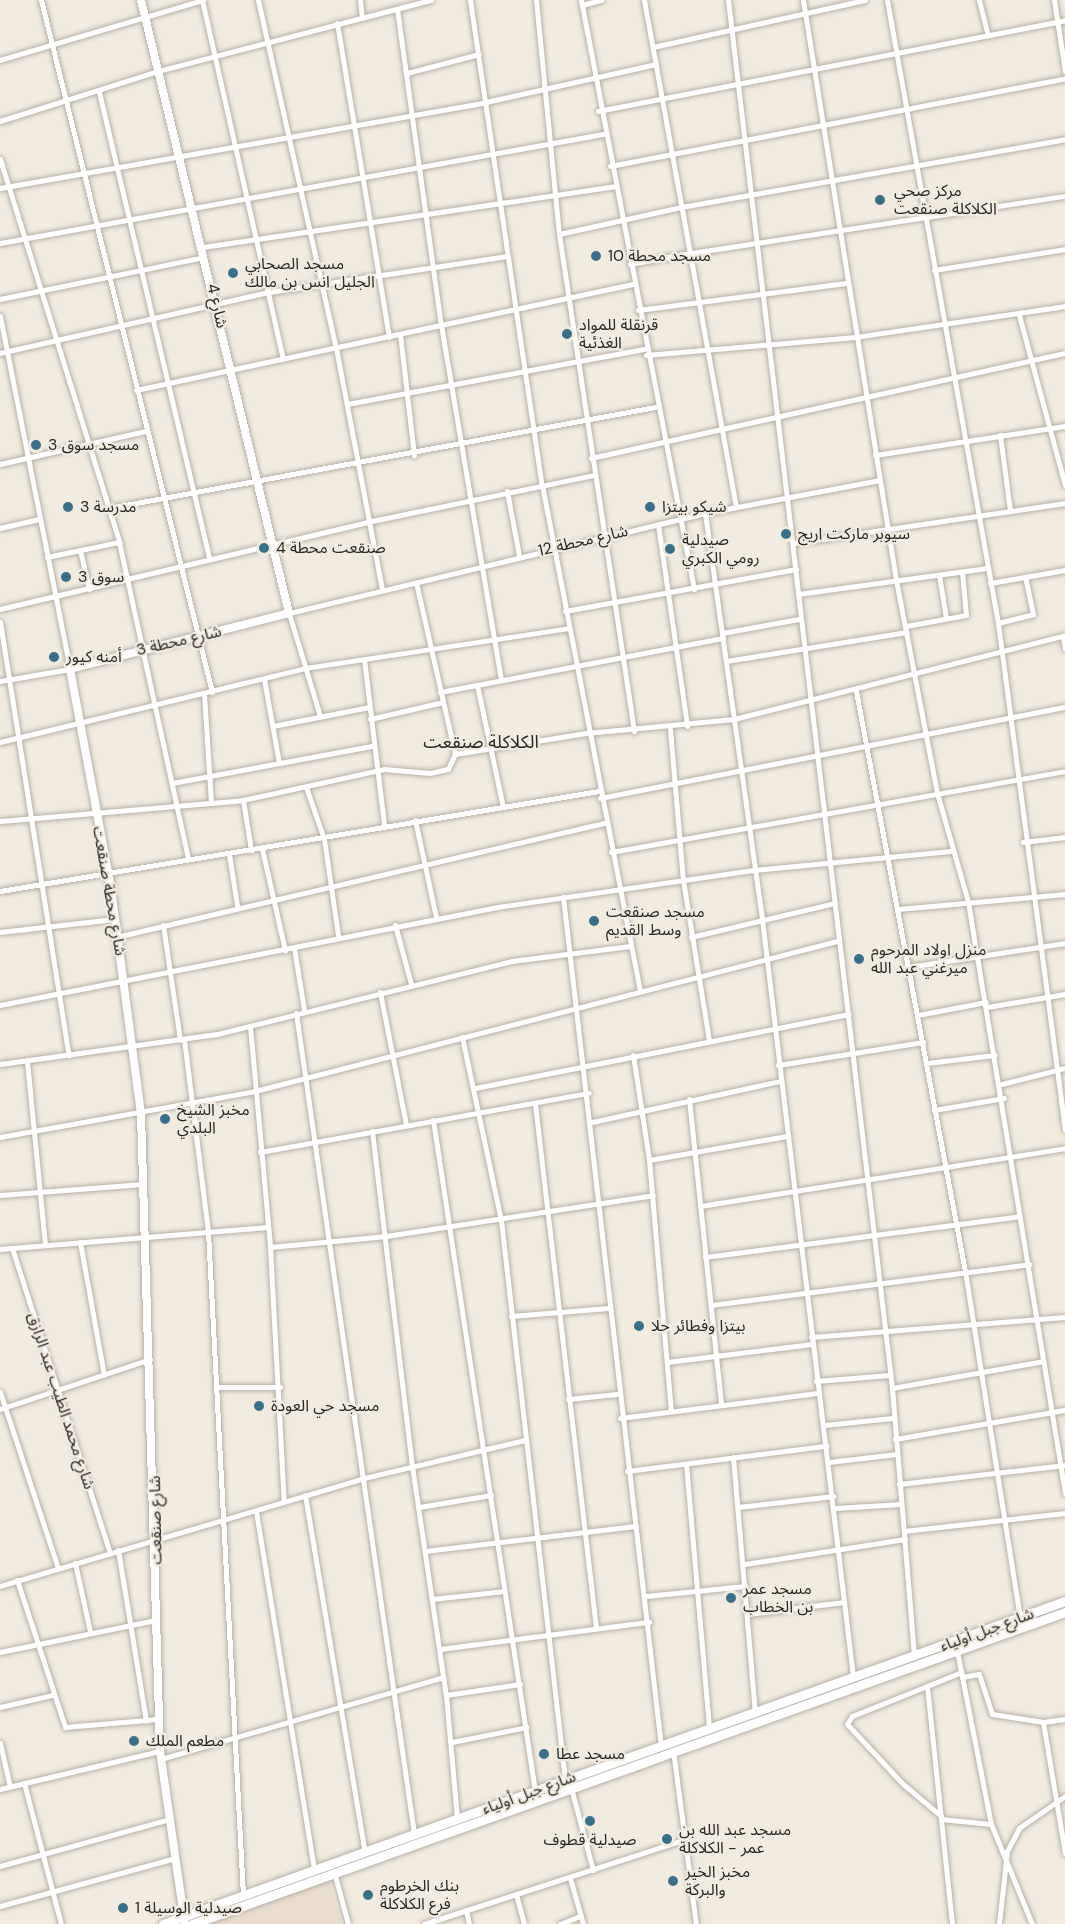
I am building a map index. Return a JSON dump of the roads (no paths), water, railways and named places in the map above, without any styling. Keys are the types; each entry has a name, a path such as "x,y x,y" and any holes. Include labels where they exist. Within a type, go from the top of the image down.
{"main road":[{"name":"شارع جبل أولياء","path":"163,1924 183,1920 243,1895 535,1791 568,1784 709,1728 1065,1601"},
{"name":"شارع جبل أولياء","path":"192,1924 668,1746 957,1651 1065,1612"}],"street":[{"path":"41,0 82,174 98,226 161,498 212,692"},
{"name":"شارع 4","path":"141,0 206,257 289,613"},
{"path":"0,60 52,42 146,18 203,0 283,358"},
{"path":"258,0 296,189 336,348 367,522 382,589"},
{"path":"360,0 362,18"},
{"path":"0,121 99,92 158,71 217,58 266,42 397,9 413,2 431,0"},
{"path":"470,0 495,151 507,255 542,485 586,733 640,991"},
{"path":"536,0 559,196 559,234 581,362 601,537 634,731"},
{"path":"601,0 581,3 598,111 630,264 655,407 694,589"},
{"path":"644,0 736,507"},
{"path":"728,0 743,140 789,497 802,649 817,754 831,904 849,1014 872,1233 892,1388 914,1656"},
{"path":"803,0 833,182 846,283 896,580 937,793 968,902 1002,1084 1014,1157 1019,1216 1063,1465 1065,1493"},
{"path":"653,47 865,0"},
{"path":"887,0 976,517 998,623 1014,779 1065,1130"},
{"path":"979,0 987,32"},
{"path":"1054,0 1065,71"},
{"path":"397,9 441,326 470,499 484,564 501,680"},
{"path":"598,111 814,70 987,32 1065,20"},
{"path":"337,23 389,337"},
{"path":"407,73 479,54"},
{"path":"0,188 486,102 656,64"},
{"path":"610,166 1065,78"},
{"path":"99,92 114,168 169,383 209,559"},
{"path":"0,243 194,209 495,151 603,134"},
{"path":"559,234 681,207 751,198 1065,139"},
{"path":"0,159 91,443 119,542 188,858"},
{"path":"203,247 307,234 614,186"},
{"path":"630,264 1065,196"},
{"path":"933,270 1065,249"},
{"path":"0,353 269,292 377,272 507,255"},
{"path":"0,299 43,291 108,274 206,257"},
{"path":"638,310 846,283"},
{"path":"136,390 633,284"},
{"path":"347,404 645,352 770,347 1019,315 1065,306"},
{"path":"1019,315 1028,361 1065,484"},
{"path":"0,316 70,669 0,681"},
{"path":"400,334 414,455"},
{"path":"591,458 663,439 864,393 1065,353"},
{"path":"109,508 256,479 414,455 655,407"},
{"path":"875,455 1065,426"},
{"path":"0,464 145,431"},
{"path":"1000,435 1010,511"},
{"path":"0,609 367,522 507,491 593,475"},
{"name":"شارع محطة 12","path":"289,613 484,564 705,513 879,480"},
{"path":"507,491 519,556"},
{"path":"794,543 1065,502"},
{"path":"705,513 739,769 762,919 817,1393 824,1425 835,1508 853,1677"},
{"path":"0,528 39,519"},
{"path":"658,524 665,594 687,726"},
{"path":"47,557 119,542"},
{"path":"80,550 89,589"},
{"path":"798,594 987,568"},
{"path":"565,611 796,569"},
{"path":"990,583 1065,570"},
{"path":"726,662 906,629 968,614 962,572"},
{"path":"939,575 946,618"},
{"path":"998,623 1033,614 1024,577"},
{"path":"0,821 243,800 374,771 440,772 451,766 455,754 416,582"},
{"path":"289,613 320,716"},
{"name":"شارع محطة 3","path":"70,669 289,613"},
{"path":"440,692 674,647 799,619"},
{"path":"0,622 12,679 69,1056"},
{"path":"0,742 77,726 305,668 430,649 495,642 568,628"},
{"path":"455,754 586,733 670,729 734,719 856,691 1001,650 1064,635 1065,649"},
{"path":"364,659 374,771 384,825"},
{"name":"شارع محطة صنقعت","path":"70,669 77,726 108,873 141,1114"},
{"path":"264,679 279,763"},
{"path":"477,685 504,807"},
{"path":"856,691 868,745 965,1271 1020,1618"},
{"path":"204,694 211,802"},
{"path":"370,719 443,702"},
{"path":"273,726 369,707"},
{"path":"600,798 1065,707"},
{"path":"670,729 671,784 677,837 690,937 708,1041"},
{"path":"172,783 372,746"},
{"path":"611,852 748,824 1065,771"},
{"path":"306,787 324,839 338,935"},
{"path":"0,891 42,886 188,858 324,839 384,825 599,790"},
{"path":"243,800 251,850"},
{"path":"415,820 436,917"},
{"path":"117,937 237,905 331,886 604,823"},
{"path":"1023,842 1065,837"},
{"path":"262,849 285,950"},
{"path":"0,1005 285,950 338,935 436,917 754,870 827,865 953,851"},
{"path":"229,854 237,905"},
{"path":"898,909 1065,894"},
{"path":"563,897 589,1094 620,1418 668,1746 686,1839 696,1924"},
{"path":"690,937 831,904"},
{"path":"0,932 114,919"},
{"path":"164,925 195,1104 208,1232 243,1895"},
{"path":"396,925 411,984"},
{"path":"0,1137 141,1114 255,1091 392,1058 462,1037 696,975 837,941"},
{"path":"908,967 1065,944"},
{"path":"0,1064 133,1049 250,1026 296,1012 411,984 570,953 630,946"},
{"path":"294,948 304,1010"},
{"path":"380,992 406,1124"},
{"path":"918,1015 1065,994"},
{"path":"296,1012 332,1241 364,1478 397,1691 414,1834"},
{"path":"475,1088 708,1041 774,1025 849,1014"},
{"path":"250,1026 270,1247 280,1387 284,1502"},
{"path":"462,1037 475,1088 501,1220 536,1539 568,1784 593,1870"},
{"path":"778,1065 922,1042"},
{"path":"633,1055 649,1160 671,1412"},
{"path":"927,1063 996,1055"},
{"path":"27,1061 45,1245"},
{"path":"1002,1084 1065,1068"},
{"path":"591,1122 780,1081"},
{"path":"260,1152 406,1124 480,1115 589,1094"},
{"path":"934,1110 1004,1098"},
{"path":"689,1100 722,1404"},
{"path":"535,1104 596,1628"},
{"name":"شارع صنقعت","path":"141,1114 156,1539 158,1719 166,1820 183,1920"},
{"path":"433,1120 514,1638 535,1791"},
{"path":"372,1131 412,1466 452,1742 457,1819"},
{"path":"649,1160 787,1136"},
{"path":"700,1206 1065,1148"},
{"path":"0,1195 40,1190 144,1184"},
{"path":"270,1247 386,1236 449,1225 548,1213 652,1195"},
{"path":"705,1257 956,1222 1019,1216"},
{"path":"0,1249 268,1227"},
{"path":"80,1242 104,1375"},
{"name":"شارع محمد الطيب عبد الرازق","path":"12,1248 110,1553"},
{"path":"711,1305 1029,1264"},
{"path":"511,1316 609,1308"},
{"path":"667,1362 884,1329 1065,1317"},
{"path":"2,1408 150,1359"},
{"path":"892,1388 982,1370 1043,1361"},
{"path":"816,1381 890,1375"},
{"path":"216,1387 280,1387"},
{"path":"0,1392 2,1408 58,1568"},
{"path":"620,1418 817,1393"},
{"path":"568,1399 617,1394"},
{"path":"895,1439 990,1425 1065,1410"},
{"path":"824,1425 893,1418"},
{"path":"0,1586 364,1478 525,1440"},
{"path":"627,1471 826,1446"},
{"path":"829,1462 897,1454"},
{"path":"732,1457 745,1564 755,1713"},
{"path":"686,1464 699,1591 709,1728"},
{"path":"899,1484 1063,1465"},
{"path":"305,1495 365,1852"},
{"path":"419,1507 491,1495"},
{"path":"738,1507 833,1496"},
{"path":"835,1508 901,1504"},
{"path":"256,1511 314,1870"},
{"path":"904,1531 1065,1513"},
{"path":"425,1551 636,1526"},
{"path":"745,1564 905,1539"},
{"path":"118,1550 146,1721"},
{"path":"75,1563 90,1632"},
{"path":"17,1580 52,1695 69,1729 158,1719"},
{"path":"646,1596 746,1586"},
{"path":"432,1599 505,1591"},
{"path":"748,1614 844,1602"},
{"path":"0,1652 158,1620"},
{"path":"440,1649 649,1622"},
{"path":"957,1651 991,1824 1007,1871 1032,1924"},
{"path":"991,1824 941,1817 903,1784 847,1724 852,1716 961,1674 978,1674 992,1714 1043,1722 1065,1719"},
{"path":"0,1789 234,1737 443,1677"},
{"path":"446,1695 520,1684"},
{"path":"927,1686 952,1924"},
{"path":"0,1707 52,1695"},
{"path":"1043,1722 1065,1853"},
{"path":"452,1742 527,1727"},
{"path":"0,1743 10,1786"},
{"path":"24,1783 61,1924"},
{"path":"999,1924 1007,1871 1007,1851 1019,1828 1065,1796"},
{"path":"0,1866 166,1820"},
{"path":"424,1924 686,1839"},
{"path":"0,1906 172,1859"},
{"path":"334,1872 348,1924"},
{"path":"570,1878 583,1924"},
{"path":"516,1894 524,1924"},
{"path":"466,1910 469,1924"},
{"path":"560,1924 580,1916"}],"place":[{"name":"مركز صحي الكلاكلة صنقعت","path":"880,200"},
{"name":"مسجد محطة 10","path":"596,256"},
{"name":"مسجد الصحابي الجليل انس بن مالك","path":"233,273"},
{"name":"قرنقلة للمواد الغذئية","path":"567,334"},
{"name":"مسجد سوق 3","path":"36,445"},
{"name":"مدرسة 3","path":"68,507"},
{"name":"شيكو بيتزا","path":"650,507"},
{"name":"سيوبر ماركت اريج","path":"786,534"},
{"name":"صنقعت محطة 4","path":"264,548"},
{"name":"صيدلية رومي الكبري","path":"670,549"},
{"name":"سوق 3","path":"66,577"},
{"name":"أمنه كيور","path":"54,657"},
{"name":"مسجد صنقعت وسط القديم","path":"594,921"},
{"name":"منزل اولاد المرحوم ميرغني عبد الله","path":"859,959"},
{"name":"مخبز الشيخ البلدي","path":"165,1119"},
{"name":"بيتزا وفطائر حلا","path":"639,1326"},
{"name":"مسجد حي العودة","path":"259,1406"},
{"name":"مسجد عمر بن الخطاب","path":"731,1598"},
{"name":"مطعم الملك","path":"134,1741"},
{"name":"مسجد عطا","path":"544,1754"},
{"name":"صيدلية قطوف","path":"590,1821"},
{"name":"مسجد عبد الله بن عمر - الكلاكلة","path":"667,1839"},
{"name":"مخبز الخير والبركة","path":"673,1881"},
{"name":"بنك الخرطوم فرع الكلاكلة","path":"368,1895"},
{"name":"صيدلية الوسيلة 1","path":"123,1908"}],"district":[{"name":"الكلاكلة صنقعت","path":"481,742"}]}
